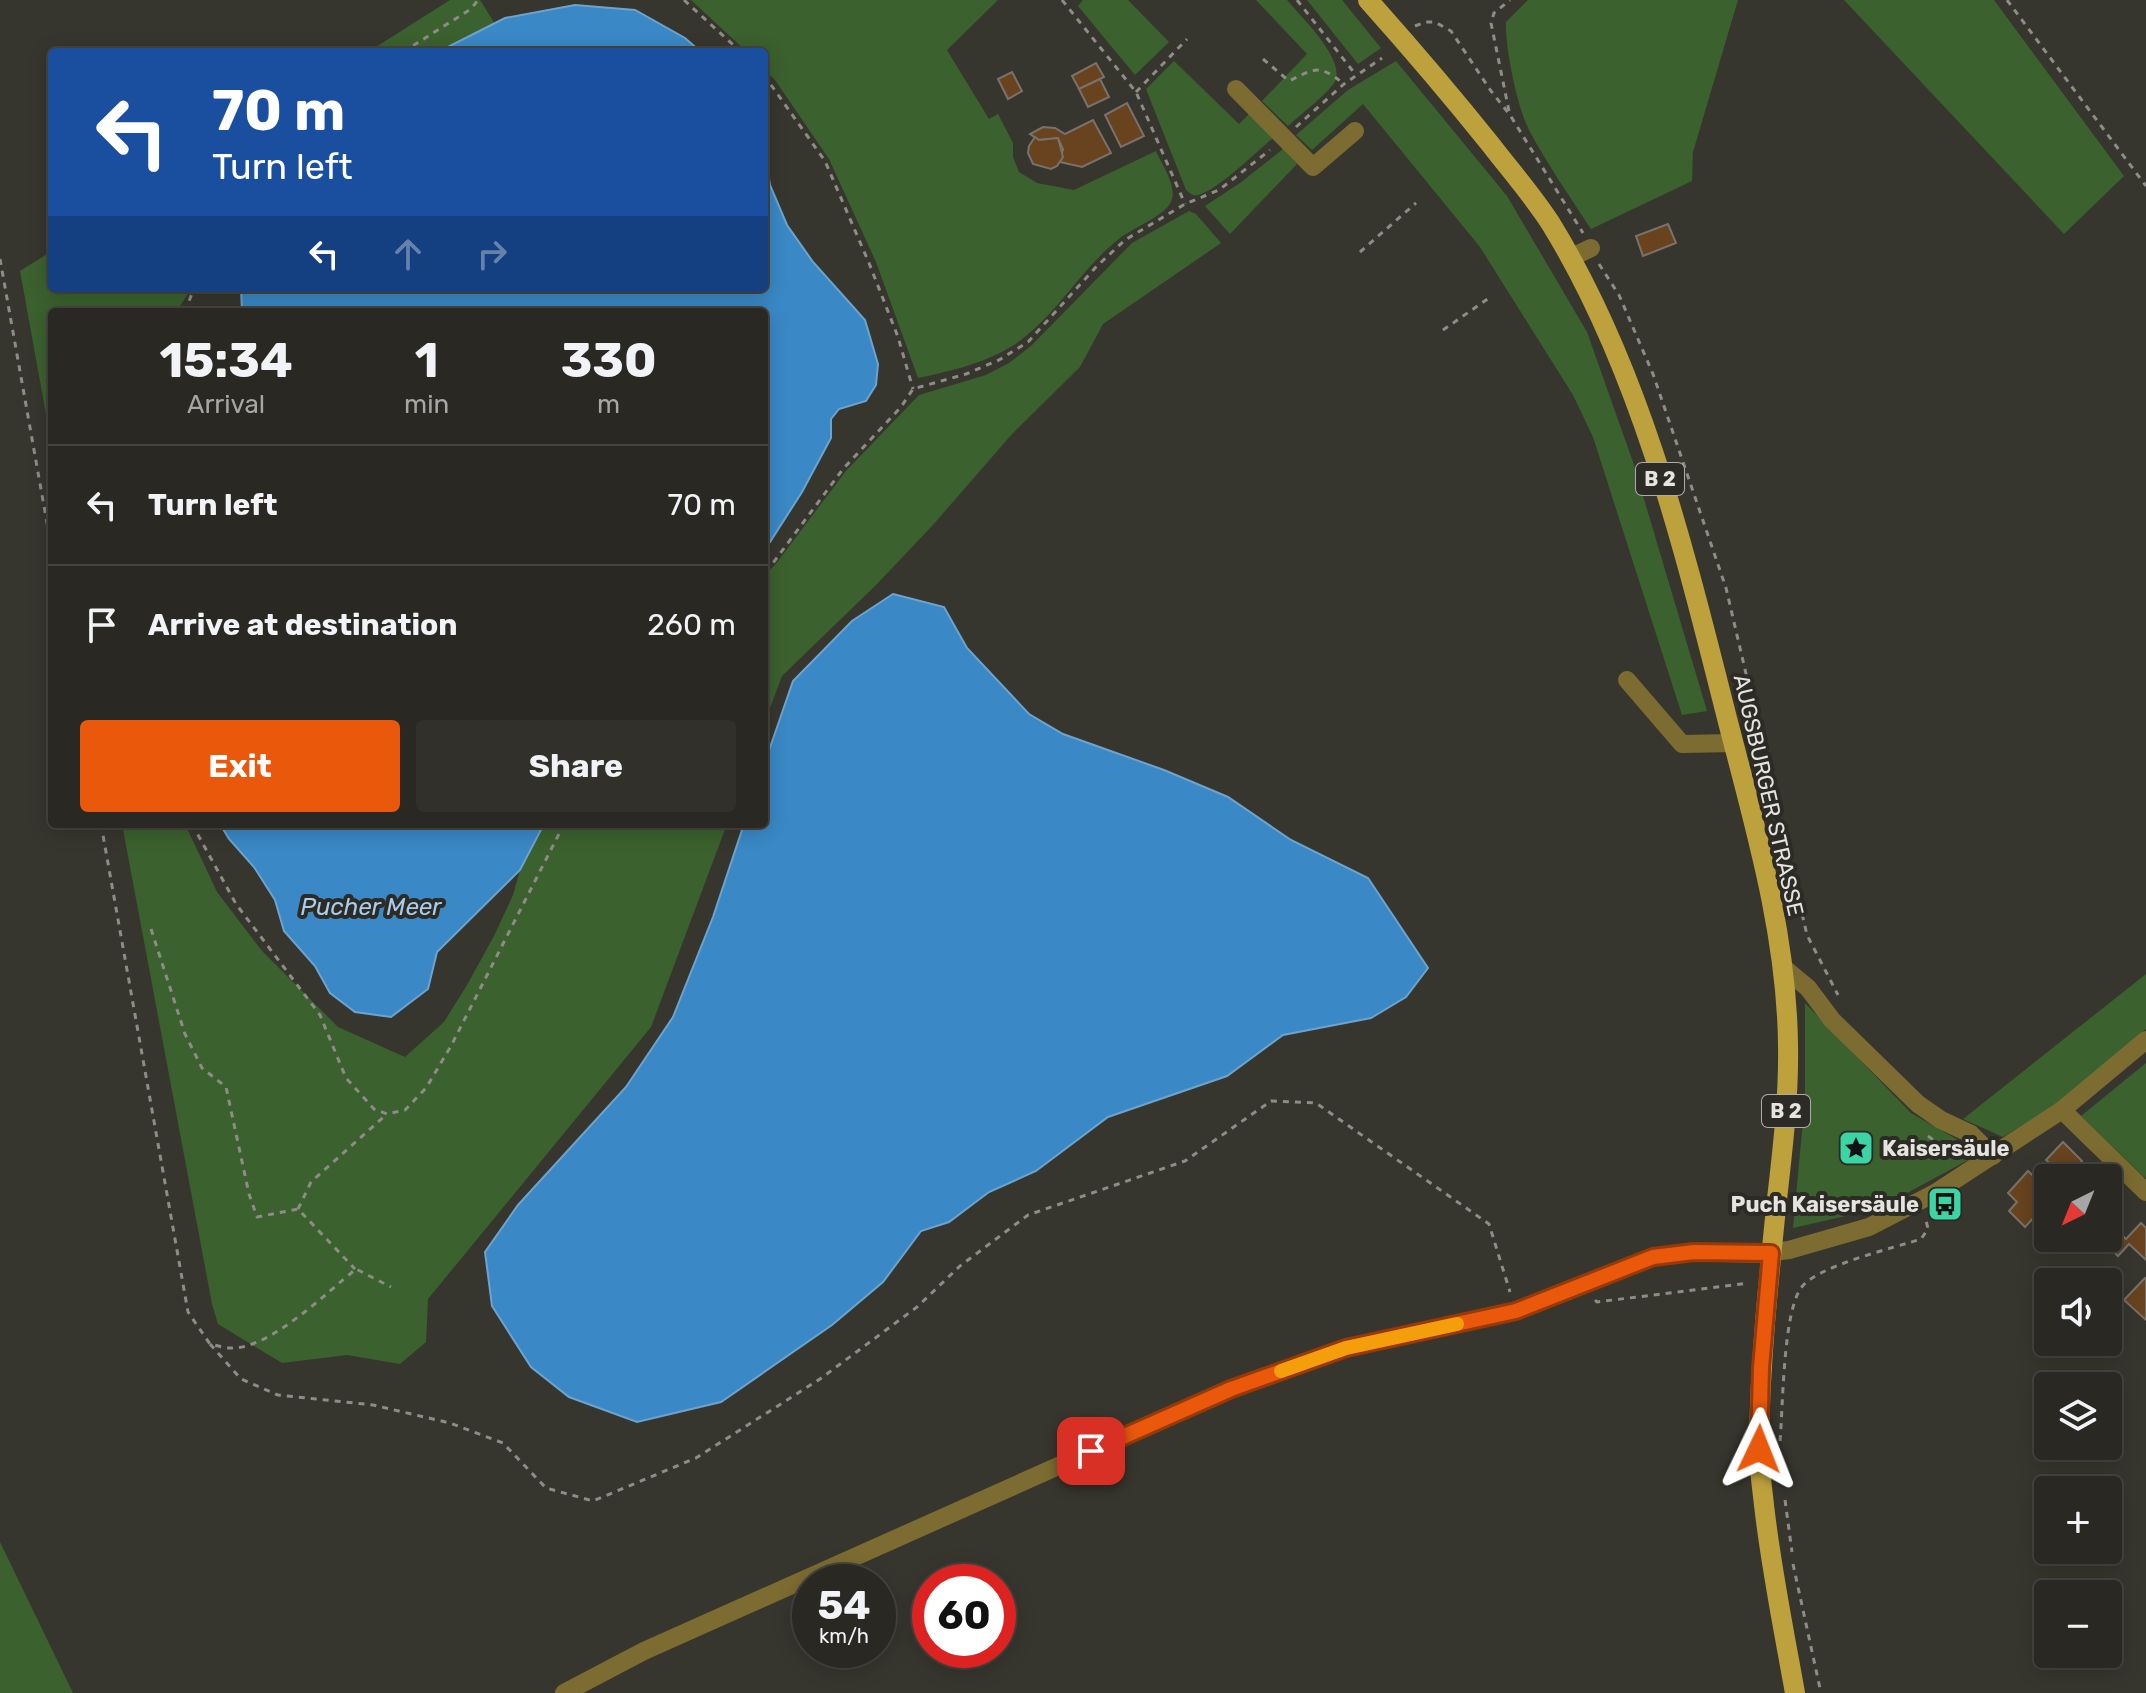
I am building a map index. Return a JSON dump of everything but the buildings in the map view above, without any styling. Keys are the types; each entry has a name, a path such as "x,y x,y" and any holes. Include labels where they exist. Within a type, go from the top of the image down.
{"main road":[{"name":"AUGSBURGER STRASSE","path":"1368,0 1526,189 1570,258 1603,325 1640,415 1695,593 1734,743 1763,862 1784,968 1787,1100 1761,1368 1759,1449 1769,1548 1795,1693"}],"street":[{"path":"1236,89 1313,167 1355,131"},
{"path":"1570,258 1591,248"},
{"path":"1627,680 1682,744 1734,743"},
{"path":"1784,968 1808,988 1832,1020 1918,1104 1941,1120 1971,1134 1993,1156"},
{"path":"564,1693 644,1651 1231,1389 1346,1348 1516,1311 1653,1257 1694,1252 1771,1253 1855,1232 1919,1202 1993,1156 2062,1110 2146,1040"},
{"path":"2062,1110 2146,1192"}],"path":[{"path":"409,48 471,9 478,0"},
{"path":"684,0 737,48"},
{"path":"1062,0 1136,92 1185,204"},
{"path":"1069,6 1074,0"},
{"path":"1297,0 1356,75"},
{"path":"1510,0 1494,13 1491,23 1510,115"},
{"path":"2007,0 2146,186"},
{"path":"1414,27 1435,22 1451,31 1510,115 1591,248 1604,275 1619,295 1653,374 1726,588 1807,935 1845,1004"},
{"path":"1136,92 1187,39"},
{"path":"1293,129 1344,84 1382,58"},
{"path":"1263,59 1289,81 1312,70 1328,71 1344,84"},
{"path":"768,81 825,161 898,337 913,389"},
{"path":"768,567 843,469 901,407 913,389 988,365 1028,342 1096,267 1125,240 1185,204 1219,190 1276,146"},
{"path":"1360,252 1416,203"},
{"path":"0,259 48,529"},
{"path":"1443,330 1489,298"},
{"path":"102,828 188,1312 210,1344 241,1379 278,1395 373,1405 450,1423 503,1443 546,1488 593,1501 696,1458 820,1379 917,1307 960,1266 1028,1215 1185,1161 1271,1101 1316,1103 1489,1224 1516,1311"},
{"path":"194,828 236,904 320,1015 346,1078 374,1109 387,1114"},
{"path":"298,1209 311,1182 387,1114 405,1110 426,1088 451,1046 562,828"},
{"path":"151,929 185,1034 202,1068 226,1087 249,1194 257,1217 298,1209"},
{"path":"1920,1129 1948,1151 1947,1164"},
{"path":"1780,1442 1789,1324 1801,1287 1829,1268 1921,1239 1928,1229 1919,1202"},
{"path":"298,1209 356,1269 391,1287"},
{"path":"210,1344 230,1349 257,1343 290,1322 356,1269"},
{"path":"1581,1287 1597,1302 1769,1281"},
{"path":"1783,1487 1793,1562 1821,1693"}],"green space":[{"path":"450,0 480,0 495,24 445,48 374,48"},
{"path":"691,0 998,0 947,50 989,119 998,114 1013,143 1013,157 1019,172 1037,183 1074,190 1156,151 1171,183 1171,202 1162,212 1107,250 1021,340 985,360 918,378 876,262 829,159 768,74 768,48 743,48"},
{"path":"1083,0 1128,0 1169,42 1135,75 1078,6"},
{"path":"1256,0 1287,0 1321,40 1335,63 1337,74 1334,83 1288,126 1262,101 1307,54"},
{"path":"1307,0 1342,0 1381,48 1358,64"},
{"path":"1528,0 1738,0 1693,152 1692,181 1591,229 1529,130 1516,92 1507,46 1506,22"},
{"path":"1844,0 1994,0 2124,176 2064,234"},
{"path":"1174,61 1239,124 1249,114 1273,138 1226,179 1198,195 1186,190 1146,89"},
{"path":"1396,61 1507,196 1587,332 1633,462 1707,711 1682,715 1593,437 1573,395 1480,247 1363,104 1312,150 1296,135 1348,90"},
{"path":"1283,149 1297,164 1230,234 1205,206"},
{"path":"1189,211 1196,214 1221,243 1103,324 1080,367 1012,434 876,585 782,676 768,713 768,571 846,471 919,395 986,375 1009,363 1031,346 1132,243"},
{"path":"48,254 48,292 189,292 179,308 48,308 48,425 20,271"},
{"path":"123,828 187,828 217,892 262,951 338,1027 405,1057 444,1022 467,985 494,936 513,895 520,870 542,828 726,828 651,1027 428,1299 426,1342 400,1364 347,1355 282,1363 218,1324"},
{"path":"2146,974 2146,1029 2059,1103 2003,1137 1963,1119"},
{"path":"1805,1003 1911,1113 1981,1153 1909,1192 1863,1212 1793,1228 1805,1099"},
{"path":"2146,1063 2146,1177 2145,1178 2081,1116"},
{"path":"0,1542 73,1693 0,1693"}],"water":[{"path":"575,5 635,10 685,38 696,48 446,48 505,18"},
{"path":"768,172 770,185 787,225 813,262 865,320 878,364 876,385 866,401 839,409 831,419 831,438 802,492 768,544 768,308 242,308 241,292 768,292"},
{"path":"893,594 944,607 967,648 1029,714 1063,734 1228,797 1291,840 1368,878 1428,968 1406,997 1371,1018 1283,1035 1227,1076 1108,1117 1036,1171 989,1192 949,1222 921,1231 883,1282 832,1325 721,1402 637,1422 569,1397 531,1367 492,1306 485,1252 518,1205 626,1087 673,1017 713,917 743,828 768,828 768,753 793,681 852,621"},
{"name":"Pucher Meer","path":"222,828 542,828 520,870 437,952 428,989 391,1017 355,1012 330,993 315,966 284,931 275,900 254,867"}],"slow traffic":[{"path":"1281,1371 1346,1348 1457,1324"}],"place":[{"name":"Kaisersäule","path":"1856,1148"},
{"name":"Puch Kaisersäule","path":"1945,1204"}],"route":[{"path":"1091,1451 1231,1389 1346,1348 1516,1311 1653,1257 1694,1252 1771,1253 1761,1368 1759,1449"}]}
